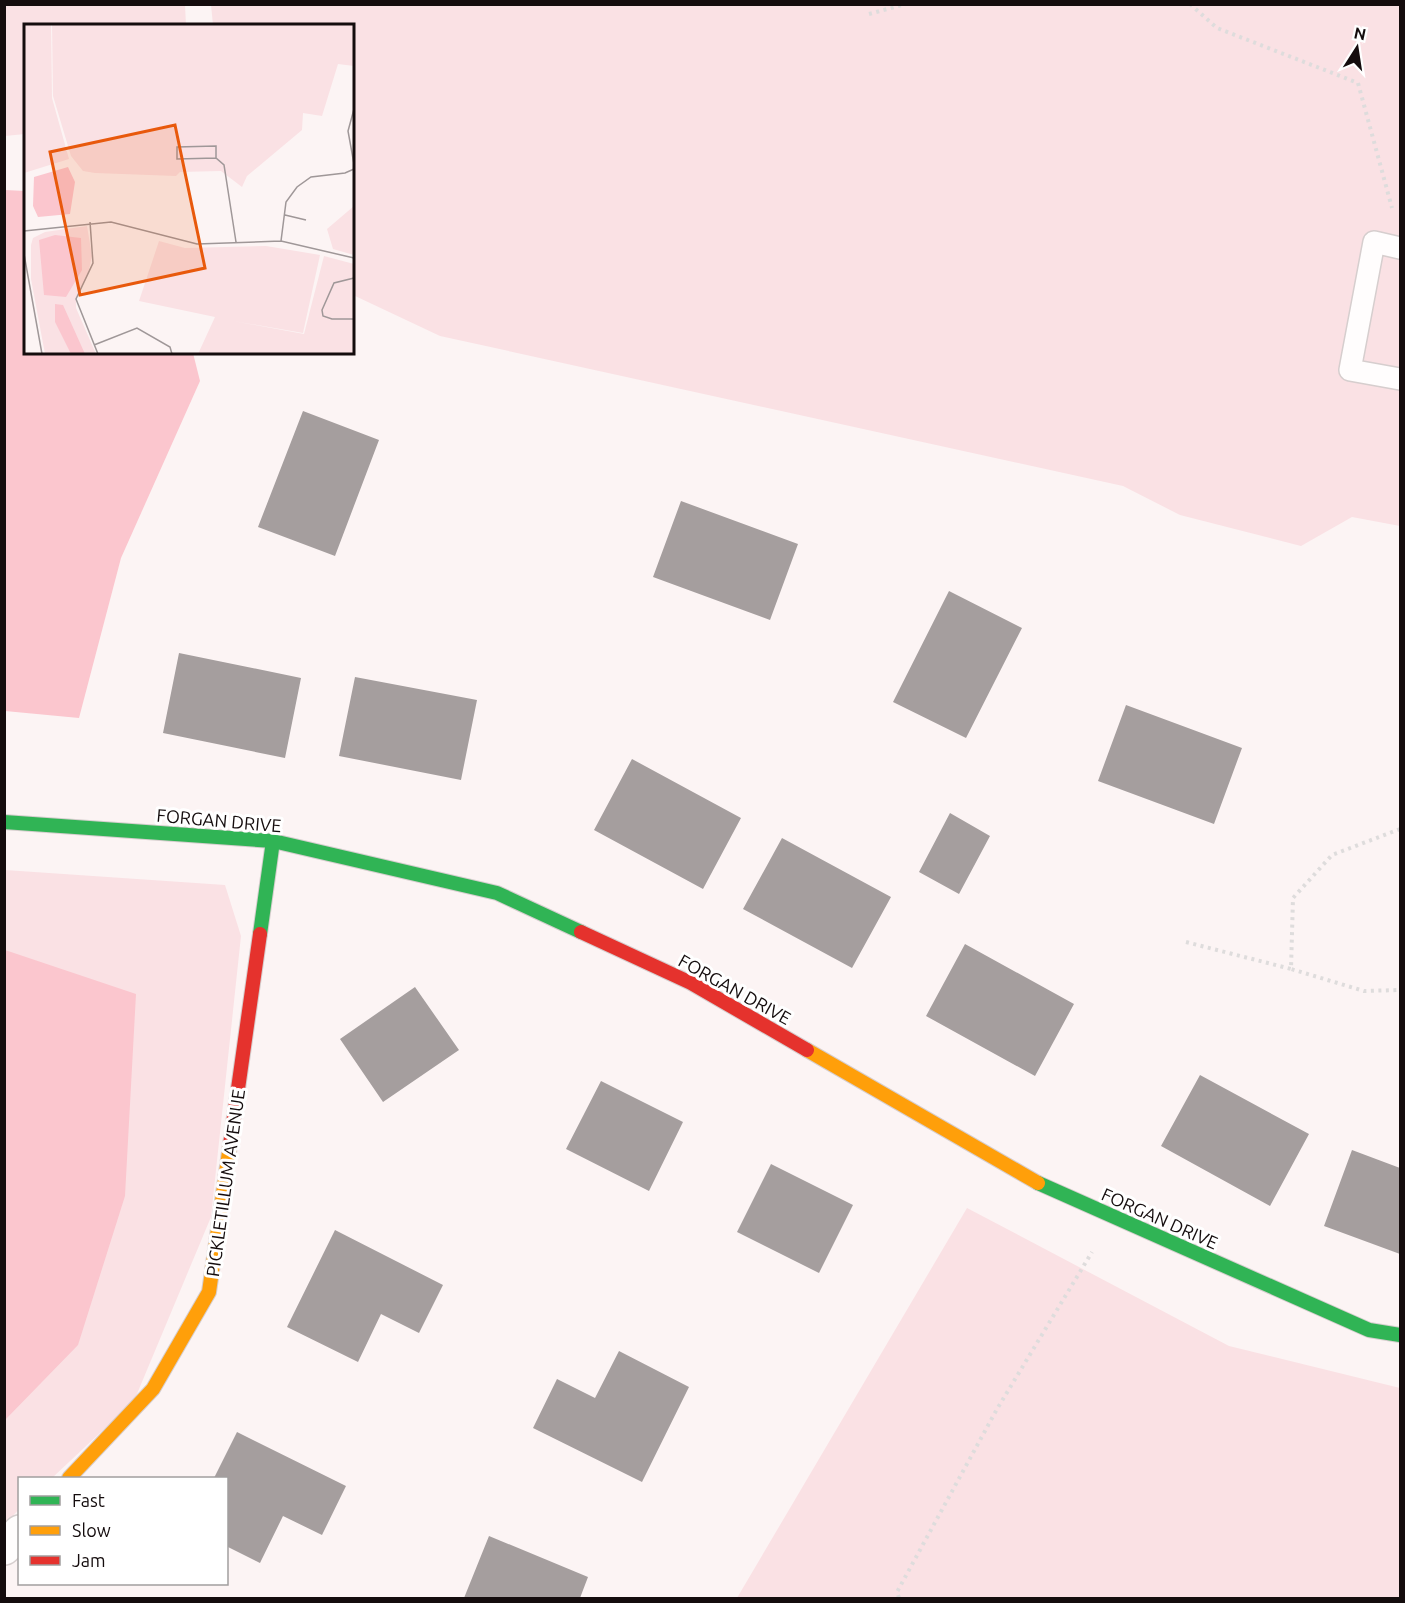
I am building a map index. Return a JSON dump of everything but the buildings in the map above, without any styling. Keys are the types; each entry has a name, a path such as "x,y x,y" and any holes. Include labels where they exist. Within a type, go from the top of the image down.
{"street":[{"name":"FORGAN DRIVE","path":"4,822 273,841 497,893 691,982 1048,1189 1369,1330 1401,1335"},
{"name":"PICKLETILLUM AVENUE","path":"71,1477 153,1389 209,1292 273,841"},
{"path":"4,1548 18,1534"}],"lane":[{"path":"1401,248 1374,242 1350,370 1401,379"}],"path":[{"path":"869,14 906,4"},
{"path":"1190,4 1217,28 1358,83 1395,218"},
{"path":"1291,969 1293,898 1332,855 1401,829"},
{"path":"1186,942 1291,969 1364,991 1401,990"},
{"path":"898,1599 897,1592 997,1409 1113,1217"}],"shaded area":[{"path":"4,5 185,5 186,24 24,24 24,134 5,136"},
{"path":"211,5 1400,5 1400,526 1352,517 1301,546 1180,515 1123,486 440,336 354,295 354,24 213,24"},
{"path":"5,190 24,191 24,354 193,354 200,381 121,558 79,718 5,711"},
{"path":"5,870 225,885 241,936 211,1217 134,1401 53,1477 18,1477 18,1510 5,1525"},
{"path":"5,950 136,994 125,1196 78,1345 5,1420"},
{"path":"967,1208 1229,1346 1400,1388 1400,1598 737,1598"}],"traffic: fast":[{"path":"4,822 273,841 497,893 581,932"},
{"path":"260,934 273,841"},
{"path":"1038,1183 1369,1330 1400,1335"}],"traffic: slow":[{"path":"807,1050 1038,1183"},
{"path":"70,1477 153,1389 209,1292 230,1145"}],"traffic: jam":[{"path":"581,932 691,983 807,1050"},
{"path":"230,1145 260,934"}]}
